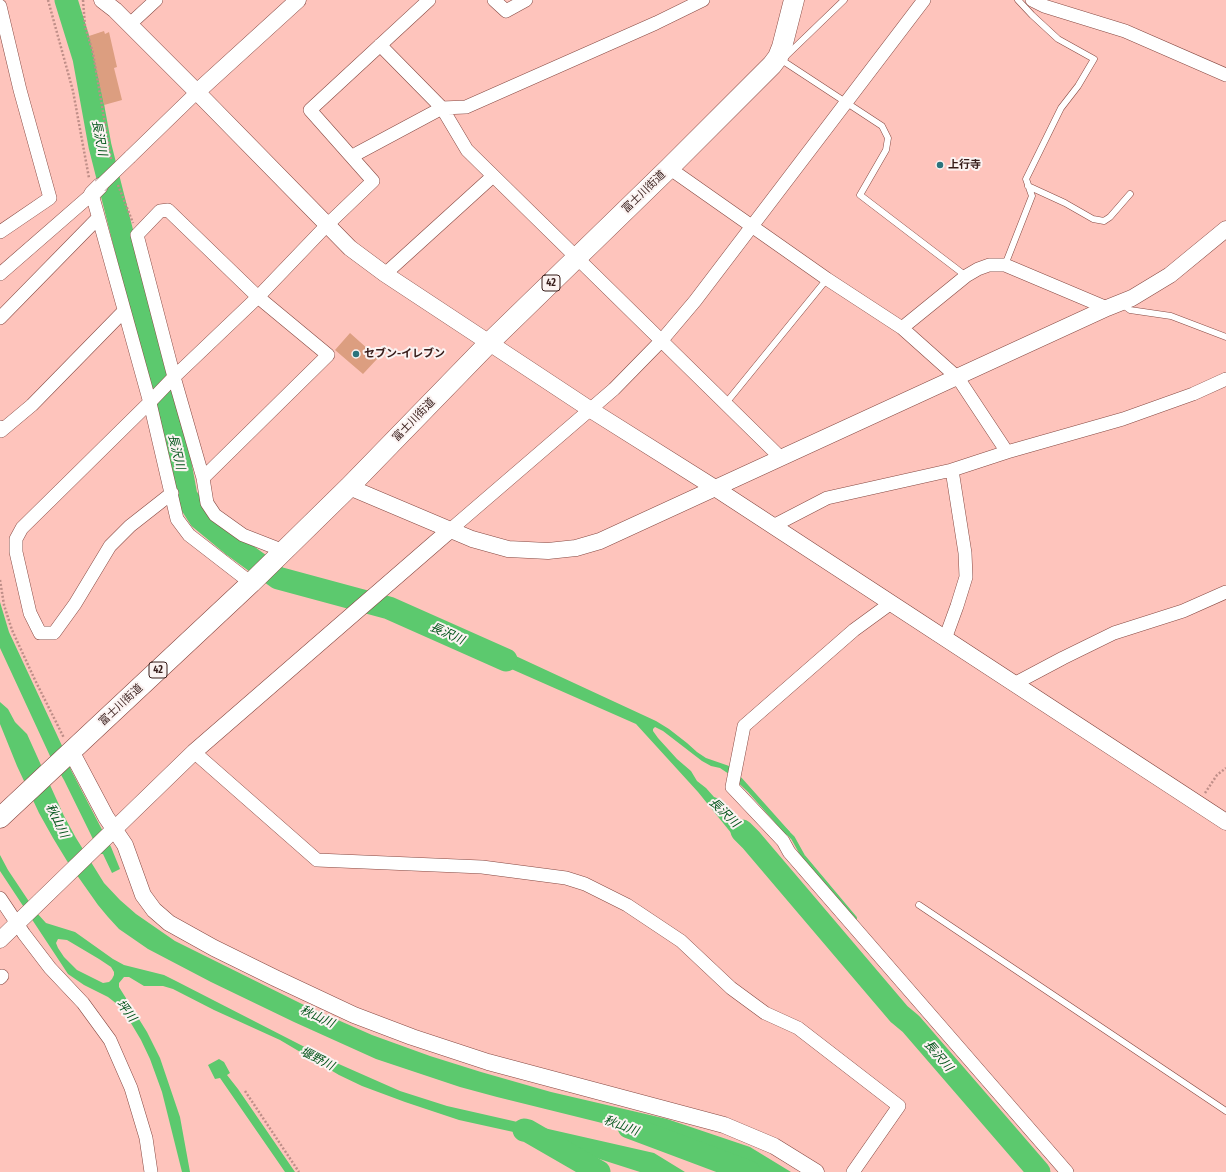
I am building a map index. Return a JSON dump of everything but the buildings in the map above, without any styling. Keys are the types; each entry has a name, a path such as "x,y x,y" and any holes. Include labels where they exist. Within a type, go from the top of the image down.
{"main road":[{"name":"富士川街道","path":"0,818 251,583 349,487 490,342 780,58 794,0"}],"street":[{"path":"102,0 115,10 350,248 385,274 591,410 773,526 1226,822"},
{"path":"130,25 156,0"},
{"path":"0,274 96,190 197,92 298,0"},
{"path":"172,493 130,526 110,546 75,604 54,633 40,633 30,613 16,552 16,539 22,528 174,377 258,297 327,225 373,181 310,110 429,0"},
{"path":"494,0 506,11 526,0"},
{"path":"352,157 358,152 442,108 466,107 656,23 702,0"},
{"path":"0,940 194,752 614,389 662,340 695,301 924,0"},
{"path":"1032,0 1044,6 1125,31 1226,75"},
{"path":"0,6 20,90 50,198 0,232"},
{"path":"380,45 442,108 467,150 781,458"},
{"path":"669,168 827,279 902,328 958,378 1006,452"},
{"path":"385,274 493,176"},
{"path":"96,190 98,218 150,402 177,519 189,536 251,583"},
{"path":"203,478 328,355 258,297 168,210 160,211 137,235 174,377 203,478 207,503 215,515 243,535 283,551"},
{"path":"2,313 98,218"},
{"path":"349,487 472,539 508,549 548,552 576,548 600,541 1132,298 1170,275 1226,229"},
{"path":"902,328 966,276 989,265 1005,265 1114,306"},
{"path":"0,428 1,431 32,405 124,311"},
{"path":"773,526 827,498 952,470 1006,452 1124,419 1193,394 1226,379"},
{"path":"945,639 958,606 966,577 965,553 952,470"},
{"path":"1014,684 1114,633 1183,611 1226,592"},
{"path":"891,603 854,630 744,726 732,787 783,841 789,852 1067,1172"},
{"path":"194,752 316,860 482,867 566,878 586,884 627,905 681,941 731,988 765,1013 798,1028 899,1106 853,1172"},
{"path":"68,754 95,797 111,833 125,845 143,895 154,910 169,923 188,934 274,978 354,1015 427,1042 488,1062 724,1125 774,1146 816,1172"},
{"path":"0,898 24,934 50,968 83,1002 110,1040 131,1088 146,1138 151,1172"}],"lane":[{"path":"844,0 780,58 882,126 888,138 886,150 860,195 966,276"},
{"path":"1005,265 1032,196 1026,179 1061,108 1078,86 1094,58 1058,39 1018,0"},
{"path":"1028,186 1065,203 1093,219 1104,221 1110,217 1130,194"},
{"path":"726,403 827,279"},
{"path":"1114,306 1171,316 1226,337"},
{"path":"919,905 1226,1111"}],"path":[{"path":"48,0 73,90 96,190"},
{"path":"83,0 85,26 93,53 114,173 137,235"},
{"path":"0,580 4,605 12,630 68,754"},
{"path":"1198,804 1217,775 1226,768"},
{"path":"245,1091 299,1172"}],"water":[{"path":"0,602 9,632 64,750 71,770 111,847 120,869 112,873 103,854 100,854 64,780 50,756 0,648"},
{"path":"479,639 656,721 669,729 706,758 732,767 790,832 786,835 748,792 729,774 720,768 711,766 702,761 663,731 655,727 653,731 658,738 677,759 691,771 697,781 714,797 722,800 767,852 760,857 750,845 742,840 736,839 698,792 636,724 475,653"},
{"path":"0,702 8,709 15,722 27,734 64,816 104,883 136,914 175,941 306,1006 372,1035 430,1056 551,1092 667,1119 750,1147 791,1172 760,1172 732,1157 460,1087 376,1059 211,982 148,949 119,929 108,917 67,861 53,838 39,813 17,766 0,724"},
{"name":"坪川","path":"0,855 8,870 36,912 46,923 75,932 124,965 164,975 332,1061 400,1091 447,1106 654,1153 685,1172 640,1172 518,1133 459,1120 405,1102 362,1086 339,1075 280,1040 214,1010 173,989 163,986 144,986 129,977 124,977 119,983 119,987 147,1032 160,1058 180,1117 190,1172 182,1172 162,1092 150,1059 141,1040 122,1008 108,997 84,985 68,974 0,871","holes":["58,939 67,940 111,967 114,972 112,979 109,982 103,983 77,970 64,957 56,943"]},
{"path":"219,1059 224,1062 230,1073 227,1075 295,1172 285,1172 220,1078 215,1079 208,1065"}],"waterway":[{"name":"長沢川","path":"66,0 84,58 100,146 179,458 186,496 200,518 234,546 278,578 389,608 506,660"},
{"path":"785,830 793,838 803,856 855,918"},
{"name":"長沢川","path":"742,831 899,1014 911,1024 1039,1172"},
{"name":"秋山川","path":"629,1127 749,1172"},
{"name":"堰野川","path":"524,1130 599,1172"}],"place":[{"name":"上行寺","path":"940,165"},
{"name":"セブン-イレブン","path":"356,354"}]}
